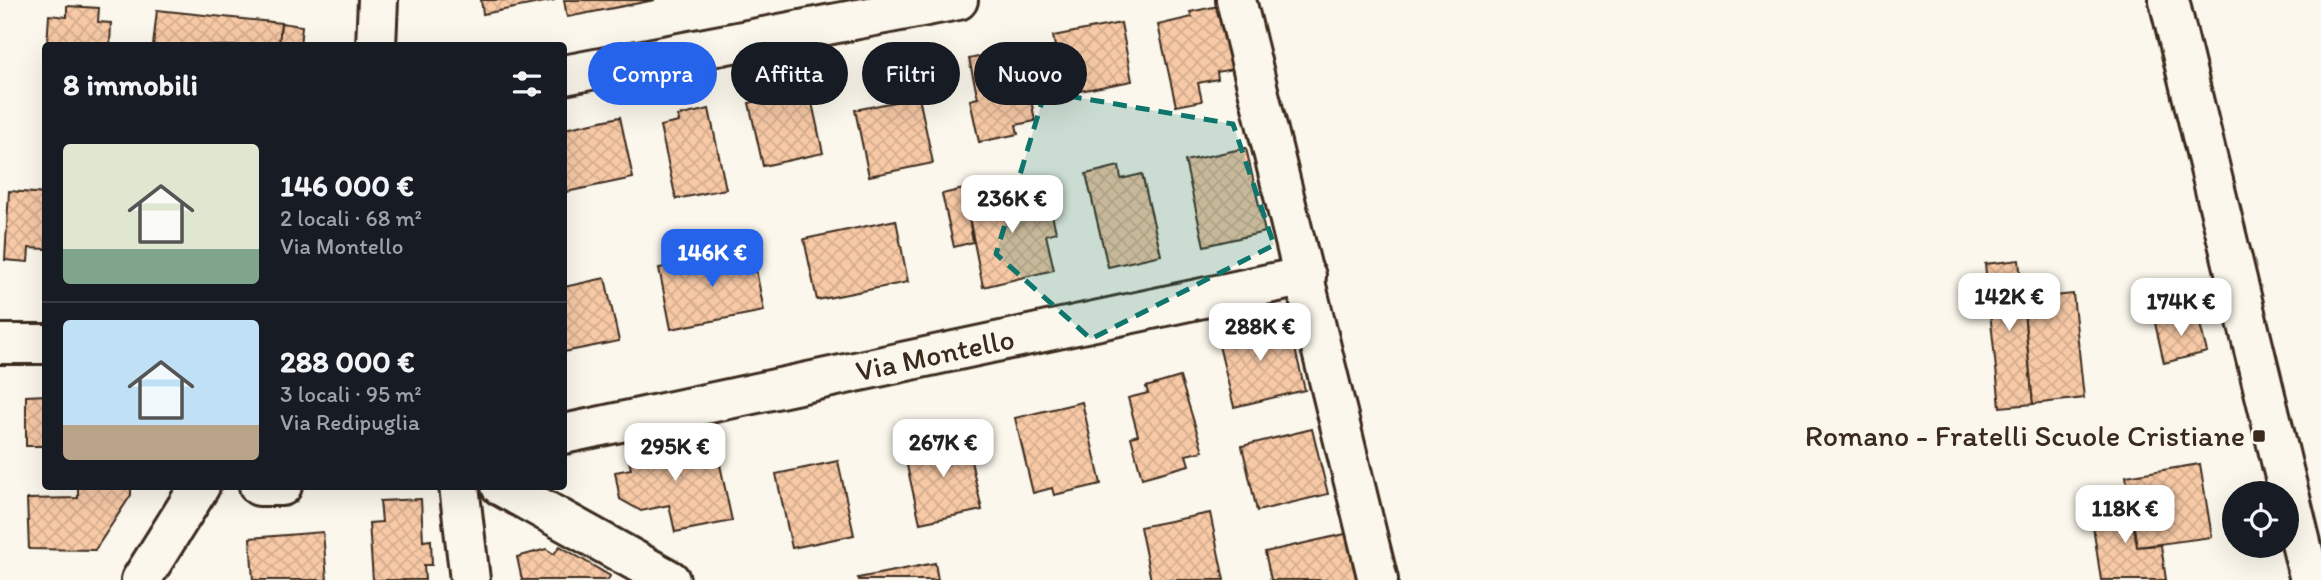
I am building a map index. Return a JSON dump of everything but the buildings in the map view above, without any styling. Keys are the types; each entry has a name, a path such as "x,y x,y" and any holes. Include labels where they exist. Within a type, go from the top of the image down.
{"street":[{"path":"376,42 378,0"},
{"path":"567,74 958,0"},
{"path":"1236,0 1306,276 1378,580"},
{"path":"2169,0 2310,580"},
{"name":"Via Montello","path":"567,433 1306,276"},
{"path":"0,344 42,344"},
{"path":"141,580 198,490"},
{"path":"459,490 470,580"},
{"path":"508,490 670,580"}],"highlighted area":[{"path":"1045,92 1233,124 1274,245 1091,339 996,254"}],"place":[{"name":"Romano - Fratelli Scuole Cristiane","path":"2259,436"}]}
